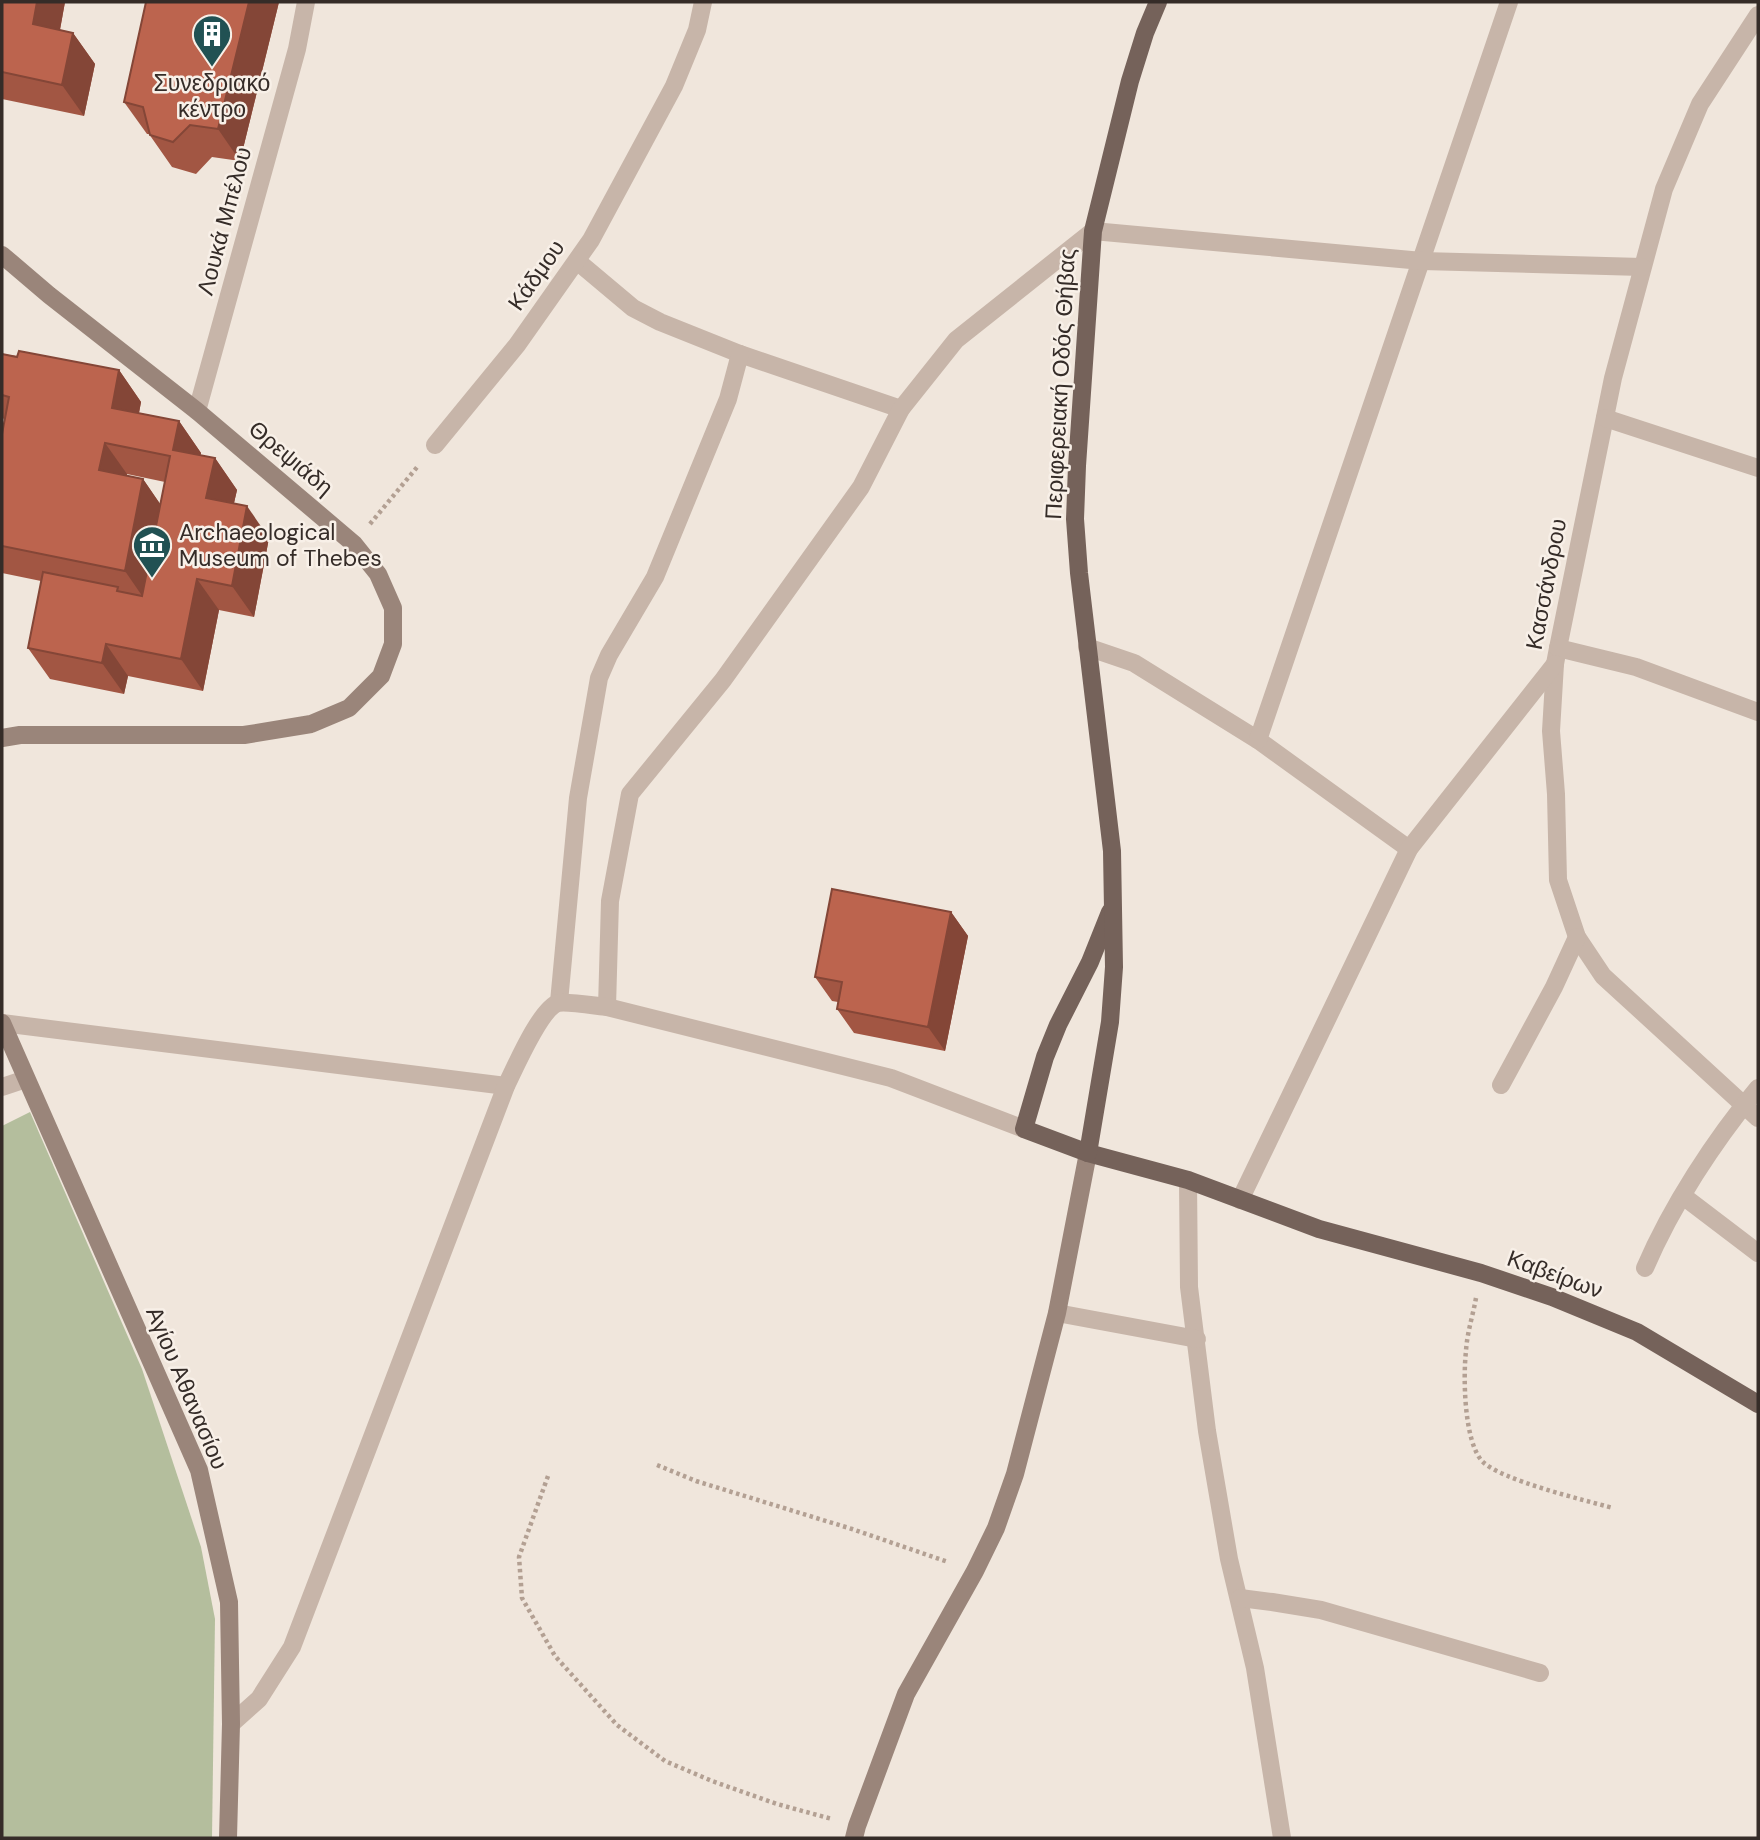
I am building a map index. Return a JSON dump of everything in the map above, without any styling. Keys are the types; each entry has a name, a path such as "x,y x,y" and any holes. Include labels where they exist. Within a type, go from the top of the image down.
{"main road":[{"name":"Περιφερειακή Οδός Θήβας","path":"1088,1153 1110,1022 1114,967 1113,902 1112,851 1079,573 1075,519 1076,466 1093,232 1129,81 1158,2"},
{"name":"Θρεψιάδη","path":"2,255 197,411 354,544 378,574 393,608 393,644 381,676 349,708 311,724 244,735 20,735 2,738"},
{"name":"Περιφερειακή Οδός Θήβας","path":"1024,1129 1045,1057 1090,962 1113,902"},
{"name":"Αγίου Αθανασίου","path":"2,1023 198,1470 229,1602 231,1724 228,1838"},
{"name":"Καβείρων","path":"1024,1129 1088,1153 1188,1180 1319,1229 1481,1273 1552,1297 1637,1332 1758,1404"},
{"path":"856,1832 906,1694 975,1571 996,1528 1015,1474 1057,1314 1088,1153"}],"street":[{"name":"Λουκά Μπέλου","path":"197,411 297,49 306,2"},
{"name":"Κάδμου","path":"435,445 517,345 592,240 674,86 697,30 703,2"},
{"path":"1258,740 1509,2"},
{"name":"Κασσάνδρου","path":"1758,15 1700,104 1664,189 1613,378 1556,656 1551,731 1558,880 1577,937 1603,976 1758,1118"},
{"path":"607,1007 610,901 630,794 723,680 861,486 901,409 956,340 1093,232 1422,261 1642,267"},
{"path":"577,261 633,308 660,322 740,354 901,409"},
{"path":"559,1003 578,798 599,678 609,655 655,577 728,399 740,354"},
{"path":"1605,418 1758,468"},
{"path":"1087,647 1134,663 1258,740 1409,849"},
{"path":"1240,1200 1409,849 1556,656 1636,667 1758,712"},
{"path":"1502,1085 1577,937"},
{"path":"231,1724 259,1699 292,1647 506,1086 547,1010 559,1003 607,1007 891,1078 1024,1129"},
{"path":"2,1023 506,1086"},
{"path":"2,1087 26,1079"},
{"path":"1645,1268 1659,1234 1704,1161 1758,1088"},
{"path":"1188,1180 1189,1287 1207,1431 1229,1559 1255,1668 1282,1838"},
{"path":"1683,1196 1758,1253"},
{"path":"1057,1314 1197,1339"},
{"path":"1240,1598 1321,1610 1540,1673"}],"path":[{"path":"354,544 435,445"},
{"path":"1481,1273 1466,1350 1465,1400 1470,1436 1481,1460 1500,1473 1613,1508"},
{"path":"657,1465 696,1481 852,1529 975,1571"},
{"path":"548,1476 519,1557 522,1598 555,1656 617,1726 665,1761 712,1781 856,1832"}],"green space":[{"path":"30,1112 142,1369 201,1547 215,1619 212,1838 2,1838 2,1126"}],"building":[{"path":"2,2 37,2 33,24 73,33 62,85 2,72"},
{"path":"146,2 249,2 218,129 190,125 173,142 150,135 143,107 124,102"},
{"path":"19,351 119,370 112,408 179,421 173,450 215,458 206,498 247,506 232,586 197,579 181,659 106,644 102,663 28,648 43,572 118,587 117,591 142,596 170,456 105,443 99,470 143,479 125,571 2,546 2,434 9,397 2,395 2,354 17,357"},
{"path":"832,889 951,912 928,1027 837,1009 842,982 815,977"}],"place":[{"name":"Συνεδριακό κέντρο","path":"212,68"},
{"name":"Archaeological Museum of Thebes","path":"152,579"}]}
